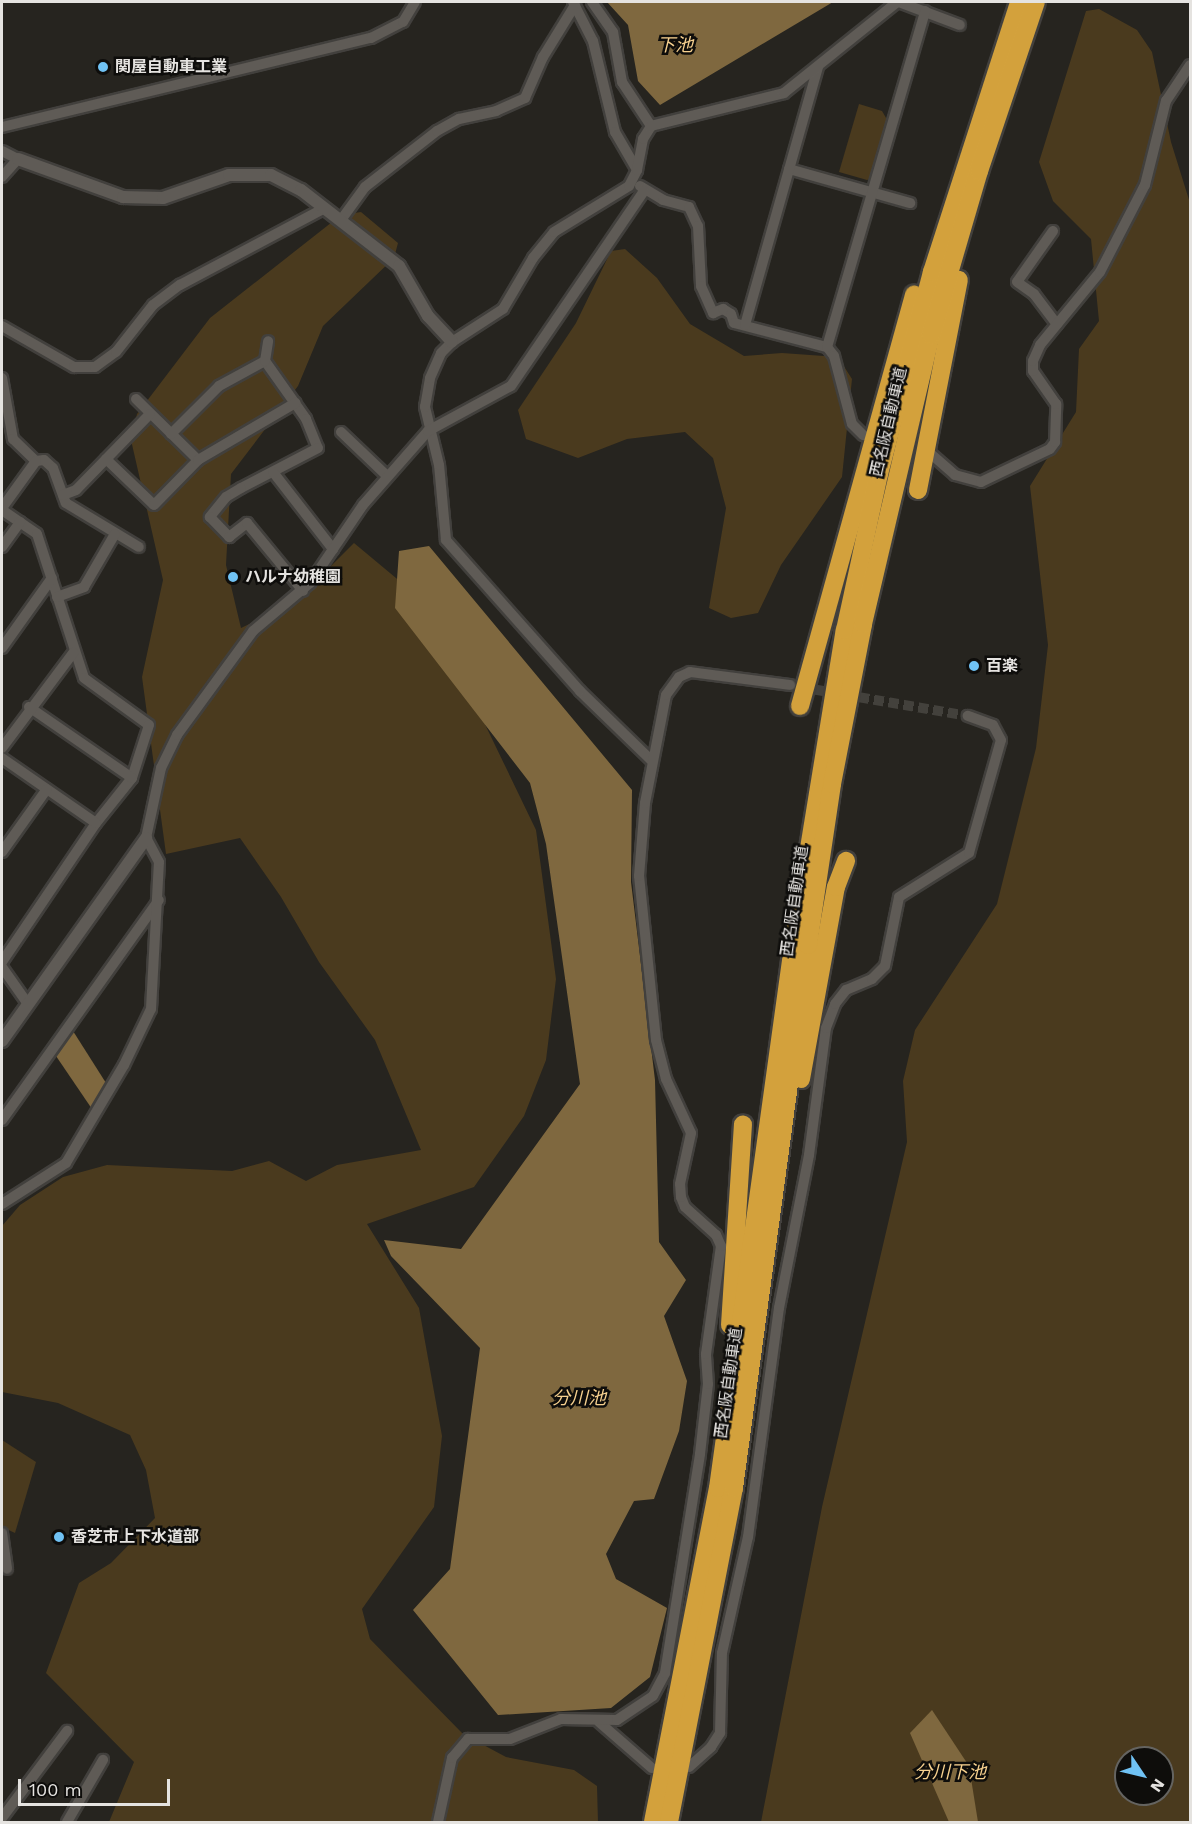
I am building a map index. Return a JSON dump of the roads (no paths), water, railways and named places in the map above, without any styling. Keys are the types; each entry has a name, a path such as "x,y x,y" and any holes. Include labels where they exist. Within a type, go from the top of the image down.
{"highway":[{"name":"西名阪自動車道","path":"653,1822 704,1568 734,1384 793,946 831,705 879,474 932,272 1019,2"},
{"name":"西名阪自動車道","path":"669,1822 732,1499 824,838 863,624 913,400 979,171 1036,2"},
{"path":"918,490 941,355 983,182 979,171"},
{"path":"800,706 917,282 932,272"},
{"path":"766,1253 775,1244 836,887 846,861"},
{"path":"734,1384 726,1366 739,1222 743,1124"}],"street":[{"path":"2,127 371,38 403,22 415,2"},
{"path":"592,2 612,32 622,81 651,126"},
{"path":"652,761 580,691 454,553 442,526 439,465 428,431 425,407 430,378 441,353 452,342 503,309 533,258 554,232 586,209 619,194 635,174 643,139 651,126 770,98 818,67 898,2 960,25"},
{"path":"574,3 596,50 615,132 644,191 689,207 698,226 701,286 714,313 723,309 732,314 734,323 827,347 834,356 852,424 863,435"},
{"path":"341,220 365,187 437,130 459,119 496,111 525,98 543,57 574,3"},
{"path":"827,347 925,11"},
{"path":"931,453 955,476 981,482 1050,449 1058,423 1056,404 1033,371 1033,361 1057,324 1088,291 1126,223 1153,161 1166,101 1191,65"},
{"path":"746,326 818,67"},
{"path":"2,151 123,197 163,198 229,175 271,175 325,208 399,266 428,316 452,342"},
{"path":"2,177 18,159"},
{"path":"789,170 910,203"},
{"path":"2,1041 146,838 161,768 177,735 260,623 303,591 387,476 428,431 511,386 644,191"},
{"path":"2,326 74,367 95,367 116,352 153,305 180,285 325,208"},
{"path":"1053,231 1017,282 1034,294 1057,324"},
{"path":"268,341 265,361 306,419 318,448 225,497 210,516 229,537 247,523 303,591"},
{"path":"171,434 219,386 265,361"},
{"path":"2,378 13,439 36,461"},
{"path":"136,399 198,460"},
{"path":"106,459 154,505 198,460 295,403"},
{"path":"63,495 76,490 150,414"},
{"path":"341,432 387,476"},
{"path":"2,962 96,822 132,778 149,725 89,683 73,653 37,534 2,509 36,461 44,460 53,468 66,504 139,547"},
{"path":"273,472 333,549"},
{"path":"2,547 20,522"},
{"path":"57,597 84,587 115,534"},
{"path":"2,648 52,578"},
{"path":"2,748 29,707 73,653"},
{"path":"438,1822 452,1758 468,1739 510,1739 561,1719 599,1722 617,1720 640,1707 661,1686 665,1673 699,1454 708,1384 706,1354 721,1246 716,1235 685,1207 681,1197 680,1184 691,1132 666,1079 656,1040 639,876 652,761 666,695 680,677 690,672 790,685"},
{"path":"29,707 132,778"},
{"path":"689,1767 711,1747 720,1733 724,1641 748,1537 779,1308 809,1155 826,1028 835,1004 846,990 872,979 885,966 899,897 969,853 1001,740 993,724 968,716"},
{"path":"2,758 96,822"},
{"path":"2,852 46,789"},
{"path":"2,1204 66,1163 124,1065 152,1009 159,900 159,861 146,838"},
{"path":"2,1120 159,900"},
{"path":"2,967 28,1004"},
{"path":"2,1533 7,1569"},
{"path":"599,1722 652,1768"},
{"path":"2,1818 67,1731"},
{"path":"67,1822 103,1760"}],"water":[{"name":"下池","path":"607,2 833,2 660,105 638,81 628,25"},
{"name":"分川池","path":"429,546 632,790 631,882 655,1080 659,1242 686,1280 664,1316 687,1381 679,1431 654,1499 634,1501 606,1554 616,1579 667,1608 650,1677 611,1708 498,1715 413,1610 450,1569 480,1348 391,1256 384,1240 461,1249 580,1084 546,844 530,783 395,608 399,551"},
{"path":"73,1031 106,1083 92,1109 56,1056"},
{"name":"分川下池","path":"932,1710 969,1766 978,1822 949,1822 910,1733"}],"tunnel":[{"path":"800,687 968,716"}],"place":[{"name":"関屋自動車工業","path":"103,67"},
{"name":"ハルナ幼稚園","path":"233,577"},
{"name":"百楽","path":"974,666"},
{"name":"香芝市上下水道部","path":"59,1537"}]}
